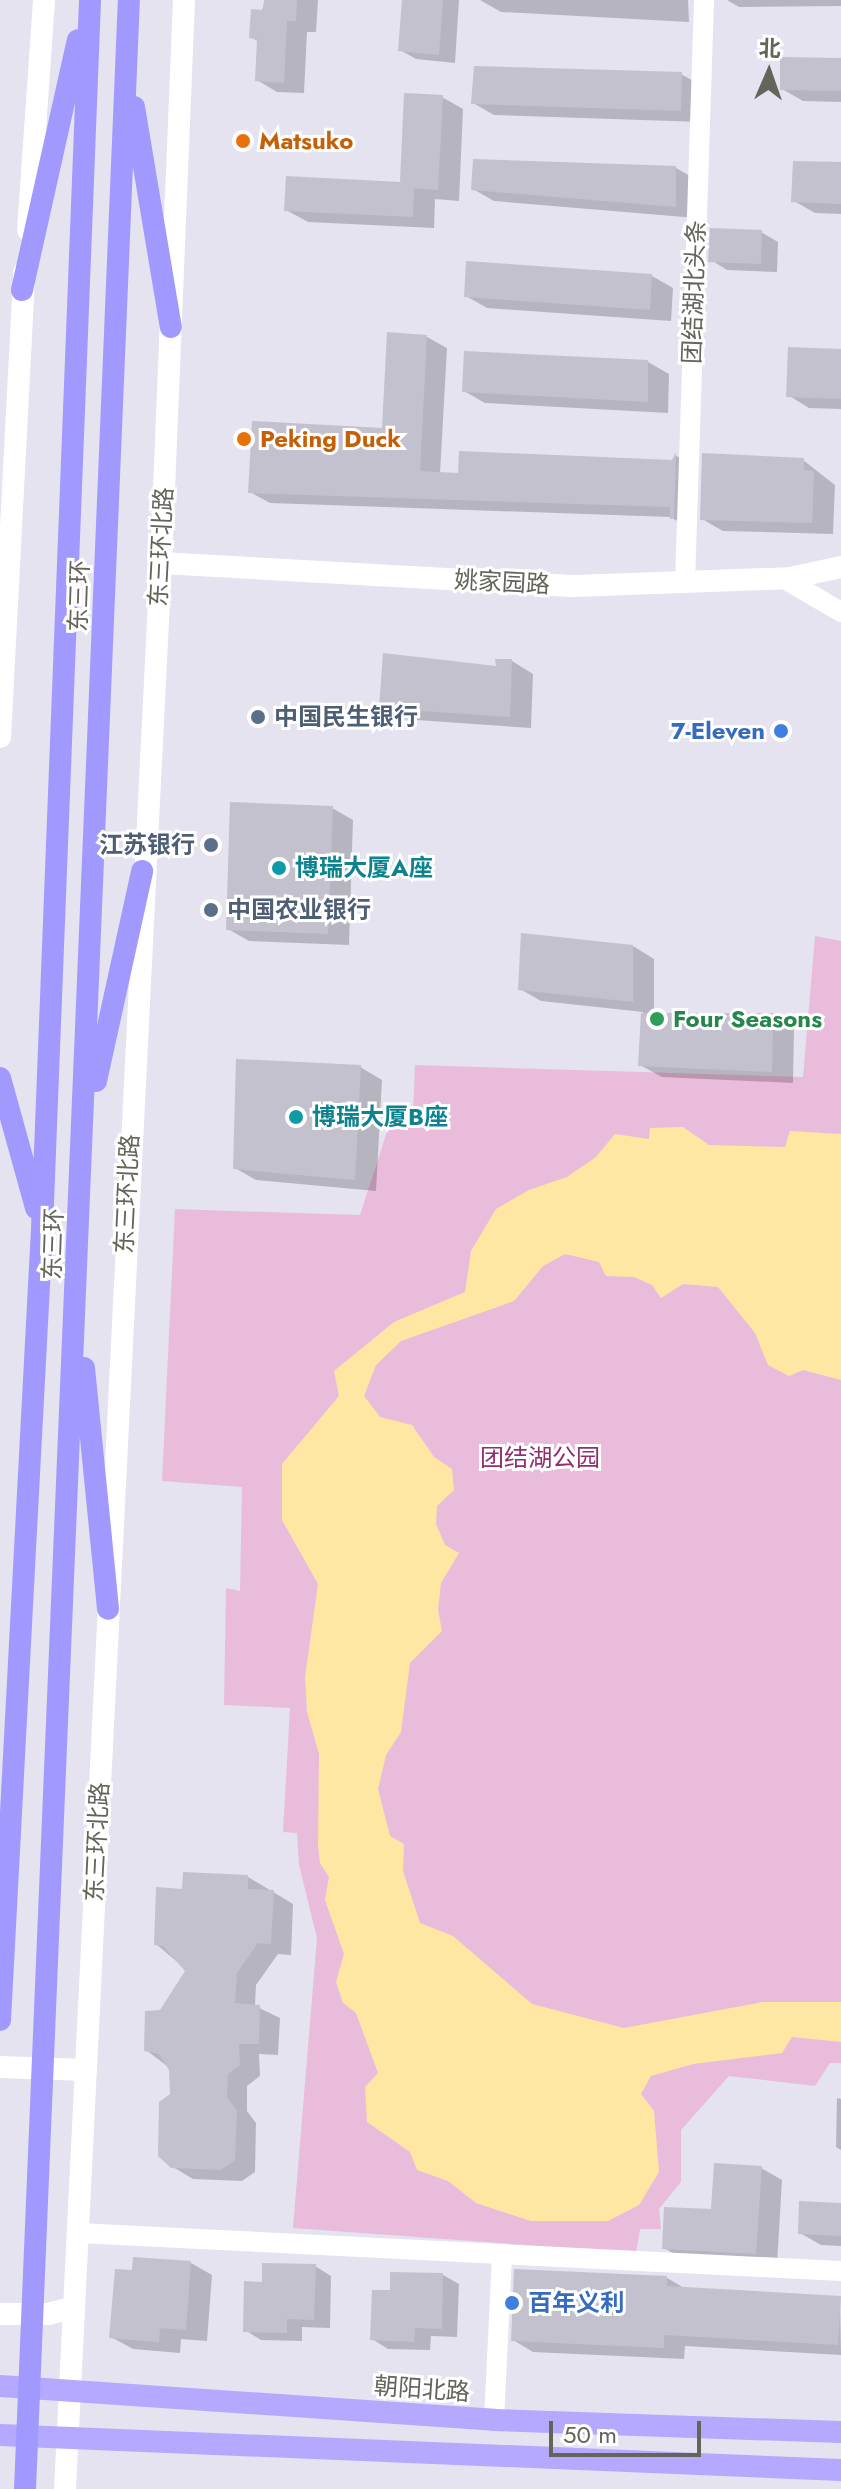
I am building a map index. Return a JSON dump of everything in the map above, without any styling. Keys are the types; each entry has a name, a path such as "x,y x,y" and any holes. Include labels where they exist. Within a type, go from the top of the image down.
{"highway":[{"path":"22,290 88,0"},
{"name":"东三环","path":"0,2020 42,1228 88,0"},
{"name":"东三环","path":"25,2489 40,2038 77,1295 129,0"},
{"path":"126,64 171,327"},
{"path":"83,1136 142,871"},
{"path":"0,1078 42,1228"},
{"path":"77,1295 108,1609"}],"main road":[{"name":"朝阳北路","path":"0,2386 70,2388 494,2420 841,2432"},
{"path":"0,2435 841,2470"}],"street":[{"path":"0,737 3,604 44,0"},
{"name":"东三环北路","path":"67,2439 142,871 161,563 184,0"},
{"name":"团结湖北头条","path":"685,583 704,0"},
{"name":"姚家园路","path":"161,563 575,586 783,578 841,567"},
{"path":"783,578 841,612"},
{"path":"0,2067 86,2070"},
{"path":"78,2233 841,2271"},
{"path":"494,2420 502,2254"},
{"path":"0,2314 48,2314 74,2307"},
{"path":"65,2489 67,2439"}],"green space":[{"name":"团结湖公园","path":"815,936 841,941 841,2063 830,2063 815,2086 729,2076 681,2130 681,2182 659,2209 661,2229 640,2229 636,2253 293,2228 317,1938 299,1865 297,1833 283,1832 290,1708 224,1705 226,1588 240,1591 242,1487 162,1481 175,1209 360,1215 392,1116 413,1112 415,1065 803,1077"}],"shaded area":[{"path":"683,1127 709,1145 785,1147 790,1131 841,1134 841,1380 803,1370 789,1376 768,1365 755,1333 718,1287 683,1284 661,1298 652,1285 634,1277 606,1276 599,1262 565,1254 543,1266 514,1301 401,1341 376,1365 364,1396 380,1417 412,1425 434,1457 452,1469 454,1490 437,1506 436,1524 445,1545 459,1553 441,1583 438,1610 442,1631 410,1663 401,1732 386,1755 378,1789 390,1836 404,1844 403,1871 420,1923 453,1936 532,2004 624,2028 763,2002 841,2002 841,2042 792,2037 782,2053 693,2064 651,2076 641,2094 654,2111 659,2172 639,2205 608,2221 531,2221 476,2203 448,2181 417,2170 410,2152 367,2122 365,2087 378,2073 356,2013 343,2003 336,1982 344,1954 325,1900 329,1877 320,1863 318,1845 319,1754 307,1712 305,1677 318,1584 282,1520 282,1464 339,1396 334,1371 394,1322 465,1292 471,1251 496,1209 529,1190 567,1177 596,1157 615,1134 649,1139 650,1128"}],"building":[{"path":"264,0 297,0 296,21 287,21 284,83 255,81 257,39 249,38 251,9 263,10"},
{"path":"402,0 443,0 439,55 398,51"},
{"path":"780,57 841,58 841,91 780,90"},
{"path":"474,66 682,72 681,111 471,104"},
{"path":"404,93 443,95 438,190 414,188 413,217 284,211 286,176 400,182"},
{"path":"473,159 676,166 676,207 471,190"},
{"path":"793,161 841,162 841,204 791,202"},
{"path":"710,228 762,230 761,264 708,262"},
{"path":"466,261 652,274 650,310 464,297"},
{"path":"387,332 427,335 420,471 458,473 459,451 672,460 676,452 674,519 670,519 670,507 248,493 252,421 382,428"},
{"path":"788,347 841,349 841,399 786,397"},
{"path":"464,351 648,360 648,402 462,392"},
{"path":"702,453 804,458 804,470 814,471 812,523 700,520"},
{"path":"383,653 496,666 495,659 512,659 510,717 379,708"},
{"name":"博瑞大厦A座","path":"230,802 333,806 328,934 226,930"},
{"path":"521,933 633,945 633,1002 518,990"},
{"path":"641,1013 773,1013 772,1072 638,1066"},
{"name":"博瑞大厦B座","path":"236,1059 361,1065 355,1180 233,1169"},
{"path":"183,1872 248,1875 248,1889 274,1890 271,1944 258,1943 237,1973 235,2003 260,2005 259,2044 239,2044 240,2065 228,2074 227,2098 237,2110 235,2160 221,2170 171,2168 158,2156 159,2102 170,2094 169,2070 159,2054 144,2051 145,2011 160,2010 185,1971 163,1946 154,1945 156,1887 182,1889"},
{"path":"714,2163 762,2166 756,2254 662,2249 664,2207 711,2209"},
{"path":"799,2201 841,2203 841,2236 798,2234"},
{"path":"133,2257 191,2261 186,2330 160,2328 159,2342 109,2338 115,2269 132,2270"},
{"path":"262,2263 316,2264 314,2320 287,2319 287,2333 243,2332 244,2281 262,2282"},
{"path":"514,2269 667,2276 667,2286 841,2296 838,2345 664,2335 664,2348 511,2341"},
{"path":"390,2272 443,2273 442,2329 415,2328 414,2342 370,2340 372,2290 390,2290"}],"place":[{"name":"Matsuko","path":"243,141"},
{"name":"Peking Duck","path":"244,439"},
{"name":"中国民生银行","path":"258,717"},
{"name":"7-Eleven","path":"781,731"},
{"name":"江苏银行","path":"211,845"},
{"name":"博瑞大厦A座","path":"279,868"},
{"name":"中国农业银行","path":"211,910"},
{"name":"Four Seasons","path":"657,1019"},
{"name":"博瑞大厦B座","path":"296,1117"},
{"name":"百年义利","path":"512,2303"}]}
